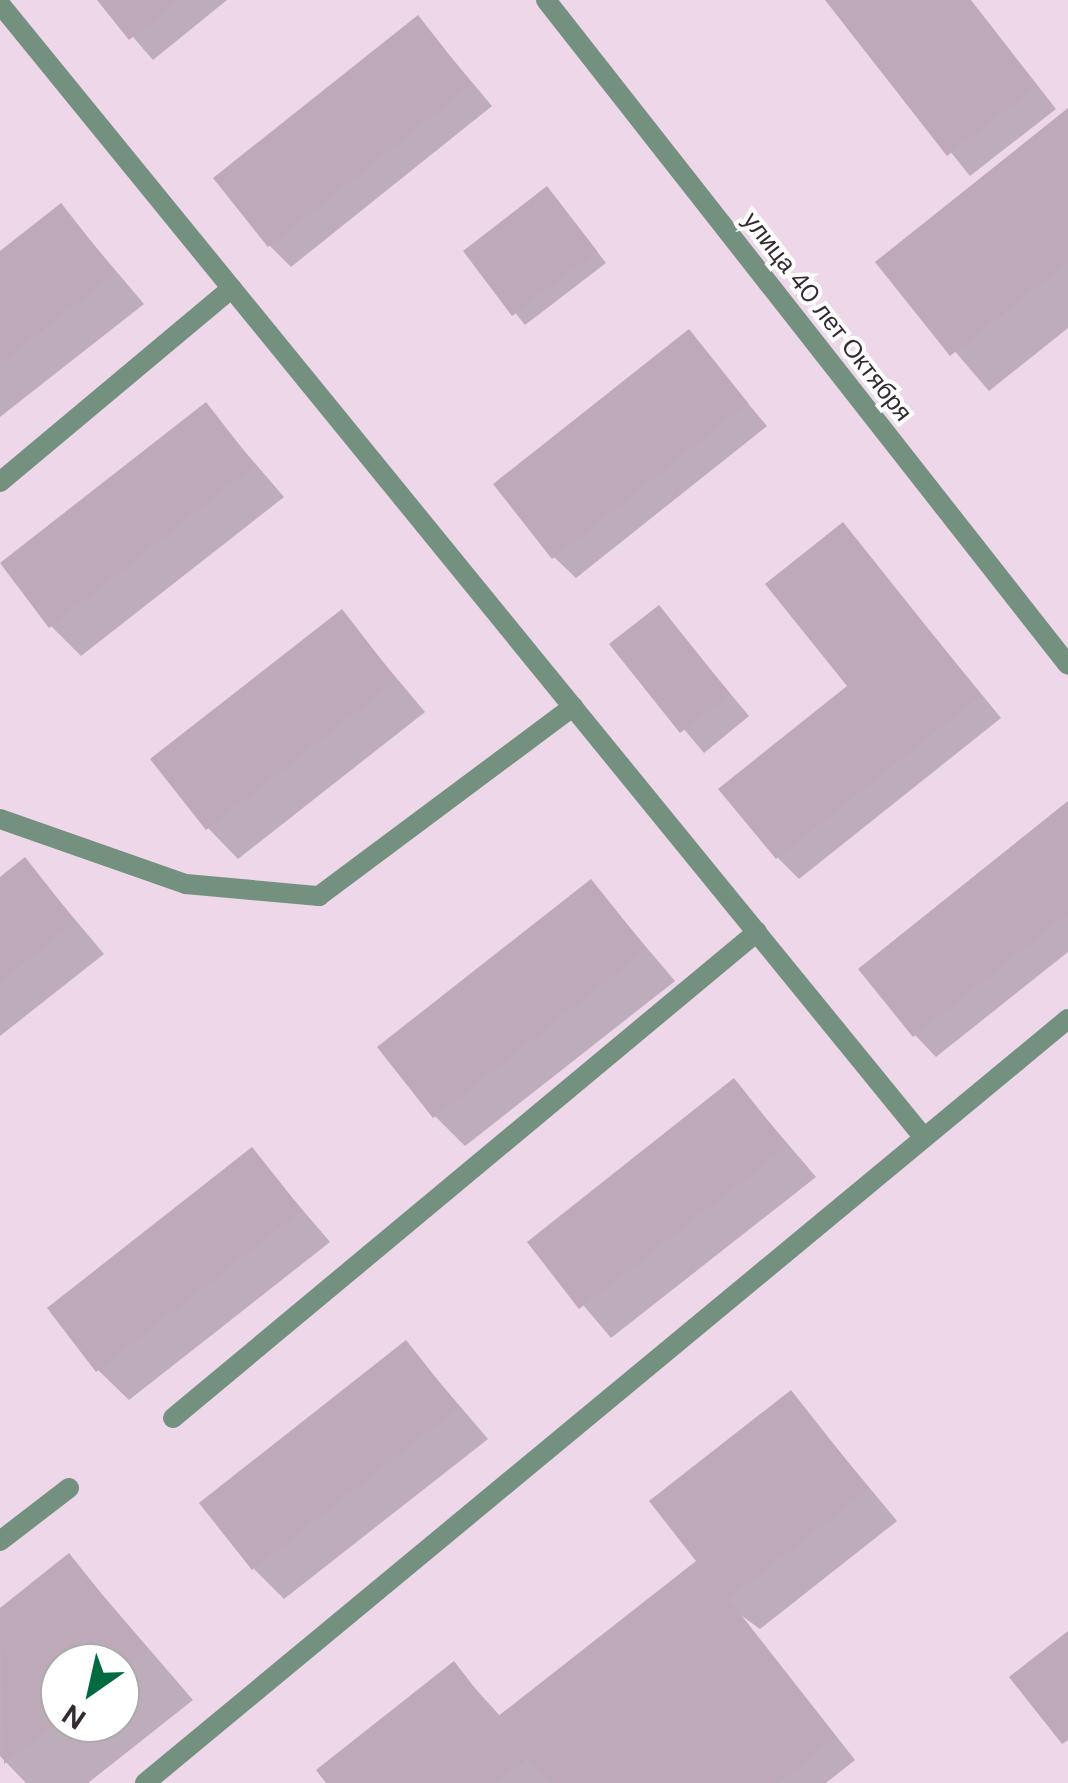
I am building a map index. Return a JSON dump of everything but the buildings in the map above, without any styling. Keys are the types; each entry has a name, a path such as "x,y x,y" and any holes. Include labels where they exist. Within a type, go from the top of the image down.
{"street":[{"name":"улица 40 лет Октября","path":"546,0 1068,665"},
{"path":"0,4 920,1133"},
{"path":"0,482 232,288"},
{"path":"0,819 186,884 320,896 573,707"},
{"path":"172,1418 757,932"},
{"path":"145,1783 920,1133 1068,1019"},
{"path":"0,1541 69,1488"}]}
